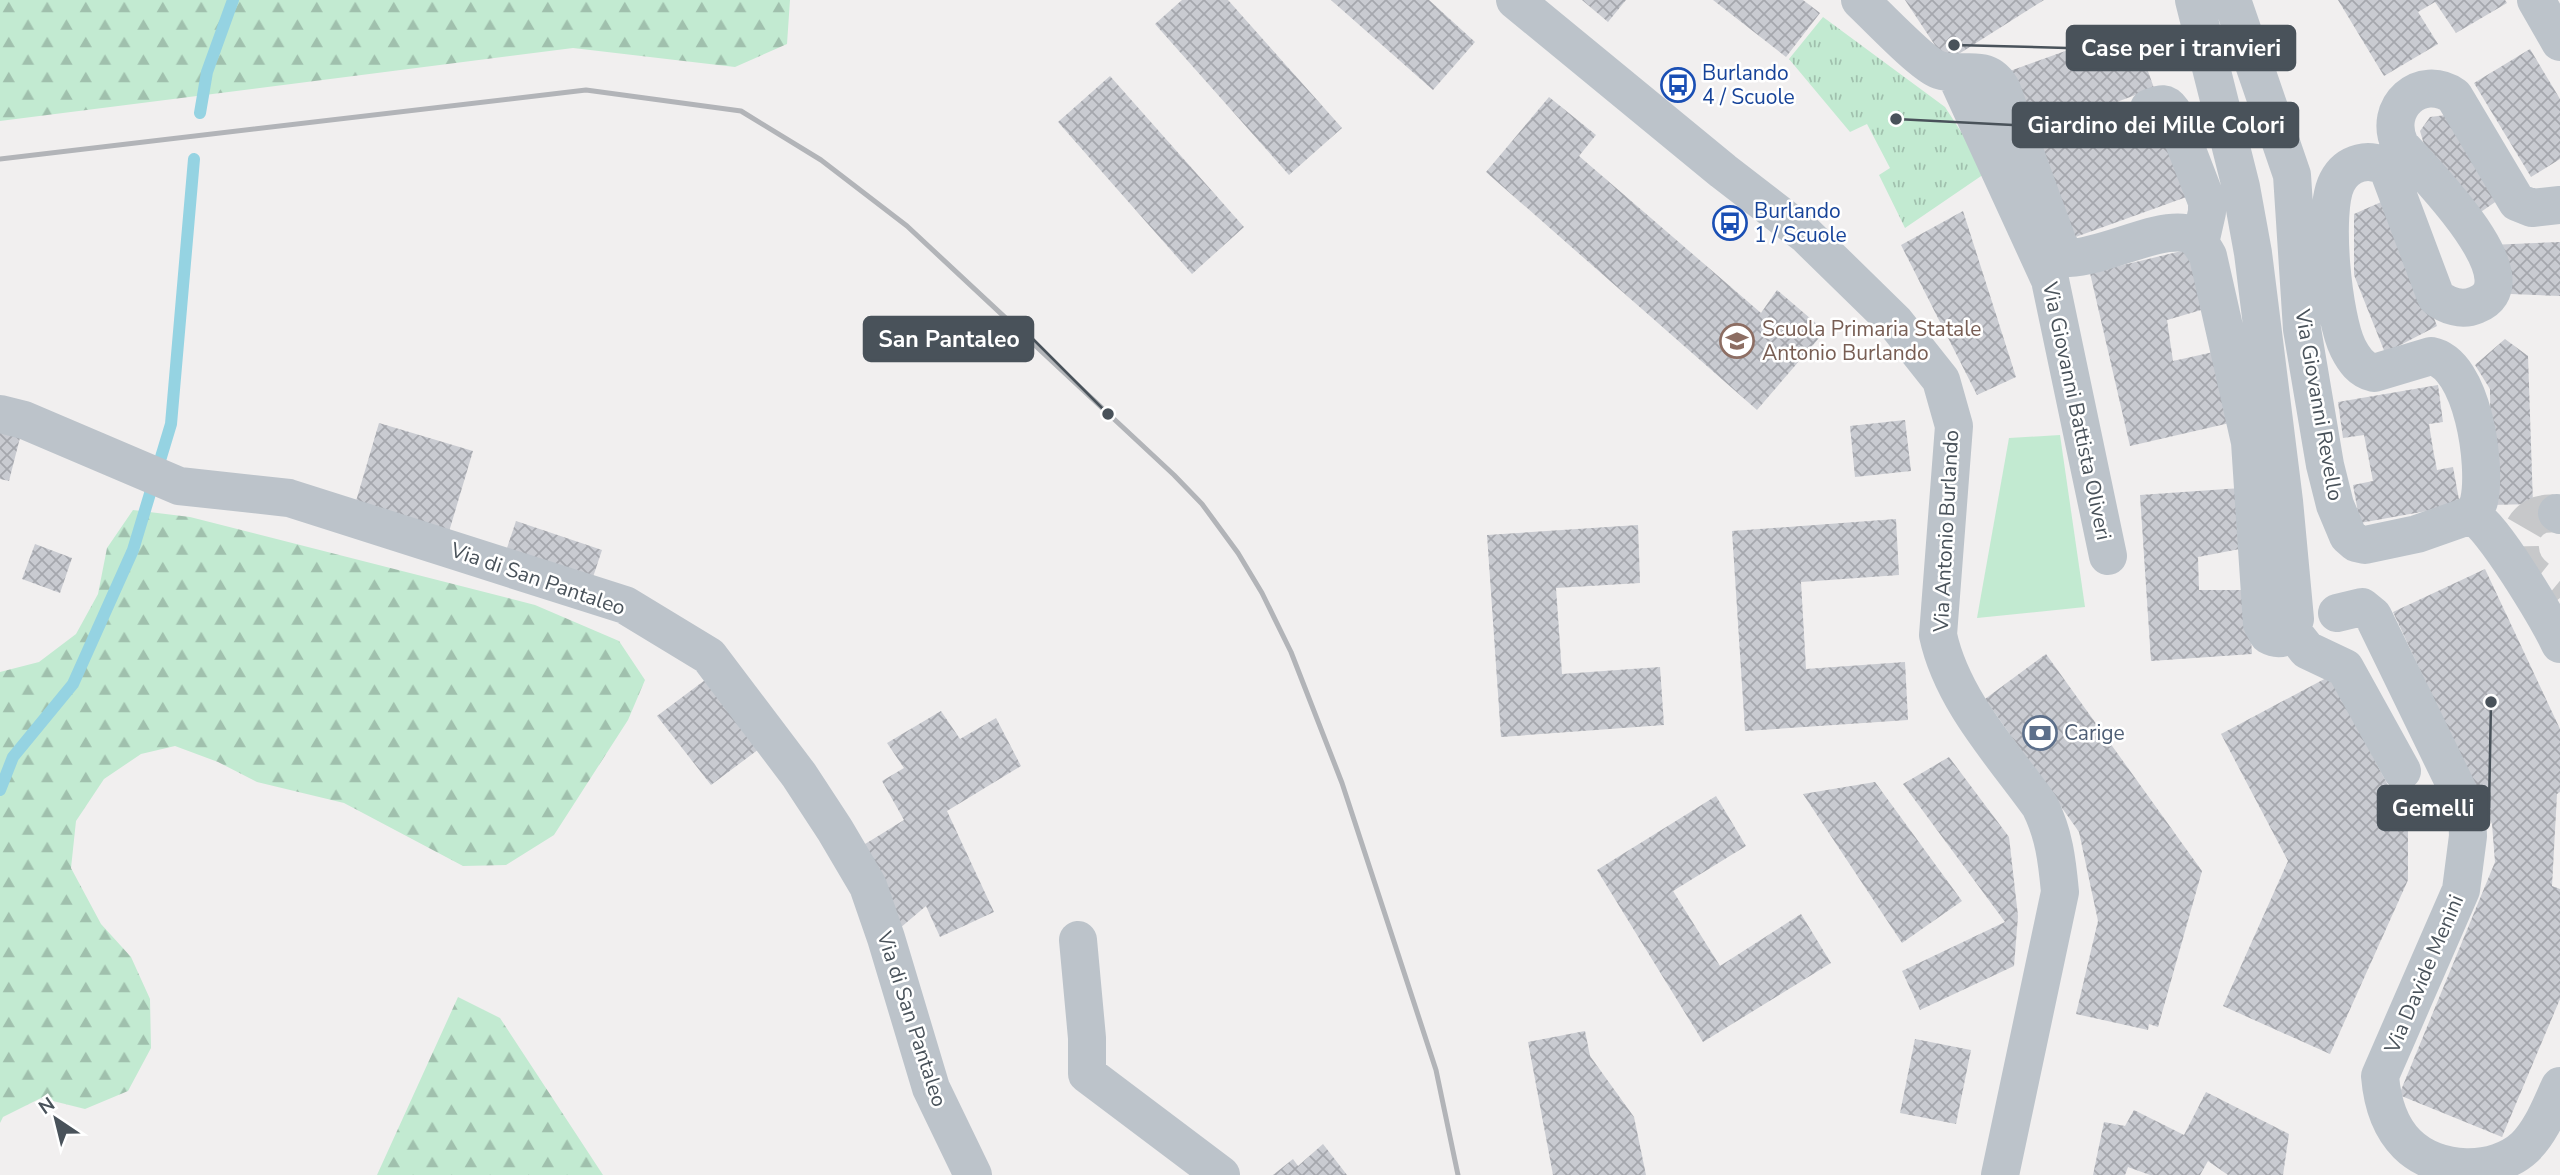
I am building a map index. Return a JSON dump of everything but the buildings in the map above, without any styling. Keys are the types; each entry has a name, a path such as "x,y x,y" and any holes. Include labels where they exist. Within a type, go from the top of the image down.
{"street":[{"name":"Via Antonio Burlando","path":"1515,0 1806,236 1895,322 1941,380 1954,426 1938,635 1943,659 1965,702 2040,806 2056,848 2060,892 2000,1175"},
{"path":"1860,0 1936,69 1955,73 1983,72 1991,75 1999,84 2059,246 2069,258 2085,257 2168,233 2188,233 2200,243 2208,256 2250,442 2264,630 2272,638 2282,638 2292,631 2307,650 2345,668 2402,771"},
{"name":"Via Giovanni Revello","path":"2194,0 2241,187 2253,253 2284,501 2295,618 2292,631"},
{"name":"Via Giovanni Revello","path":"2232,0 2292,176 2302,329 2325,465 2335,505 2348,536 2356,543 2365,545 2417,534 2472,515 2479,502 2481,476 2475,419 2465,389 2440,358 2431,356 2374,373 2361,367 2347,346 2339,323 2329,251 2336,183 2348,169 2365,161 2374,161 2388,169 2436,297 2459,308 2470,307 2488,299 2495,284 2494,272 2479,241 2452,204 2400,145 2396,136 2395,119 2396,110 2405,100 2426,89 2445,90 2454,96 2517,202 2532,208 2560,205"},
{"path":"2536,0 2560,42"},
{"name":"Via Giovanni Battista Oliveri","path":"1955,73 2050,280 2108,556"},
{"path":"2149,108 2162,103 2172,111 2204,192 2207,212 2200,243"},
{"name":"Via di San Pantaleo","path":"0,414 24,420 179,486 289,498 625,605 709,656 799,775 867,886 886,939 930,1088 973,1175"},
{"path":"2472,515 2478,517 2492,535 2550,624 2560,644"},
{"name":"Via Davide Menini","path":"2337,613 2362,607 2373,616 2467,809 2468,836 2461,890 2380,1076 2382,1099 2393,1123 2408,1145 2430,1158 2458,1169 2484,1168 2506,1160 2524,1148 2541,1126 2560,1086"},
{"path":"1078,940 1087,1038 1087,1074 1221,1175"}],"green space":[{"path":"0,0 790,0 787,44 735,67 573,48 0,121"},
{"path":"1823,17 1945,107 1987,172 1905,228 1879,175 1890,168 1867,124 1850,132 1789,59"},
{"path":"2060,435 2085,607 1977,618 2009,438"},
{"path":"133,510 190,517 535,605 619,641 645,680 628,720 554,835 506,865 463,866 344,803 257,782 218,762 175,746 141,754 104,779 76,821 71,868 101,924 131,957 150,999 151,1048 128,1091 85,1109 41,1098 3,1117 0,1123 0,672 39,662 76,634 98,594 107,548"},
{"path":"458,997 500,1018 603,1175 377,1175"}],"waterway":[{"path":"200,113 207,72 233,0"},
{"path":"0,790 13,757 73,684 133,550 171,424 194,159"}],"tunnel":[{"path":"2557,513 2542,514 2527,524 2521,538 2520,553 2529,572 2560,598"}],"railway":[{"path":"0,159 586,90 741,111 821,160 907,226 1174,475 1202,504 1238,553 1262,593 1291,652 1342,783 1436,1070 1458,1175"}],"place":[{"name":"Case per i tranvieri","path":"1954,45"},
{"name":"Burlando 4 / Scuole","path":"1678,85"},
{"name":"Giardino dei Mille Colori","path":"1896,119"},
{"name":"Burlando 1 / Scuole","path":"1730,223"},
{"name":"Scuola Primaria Statale Antonio Burlando","path":"1737,341"},
{"name":"San Pantaleo","path":"1108,414"},
{"name":"Gemelli","path":"2491,702"},
{"name":"Carige","path":"2040,733"}]}
